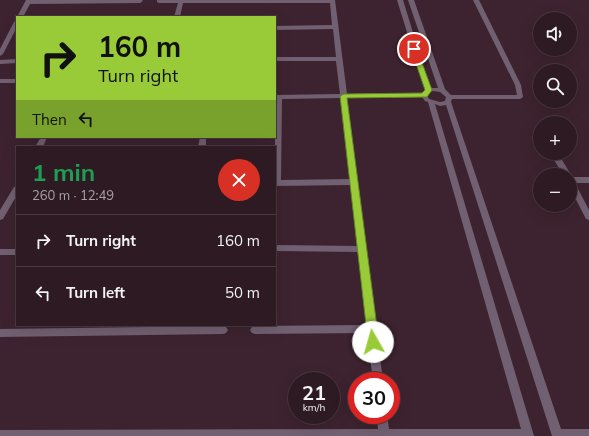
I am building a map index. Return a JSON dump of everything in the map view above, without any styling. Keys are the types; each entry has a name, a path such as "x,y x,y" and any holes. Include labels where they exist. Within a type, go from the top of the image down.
{"street":[{"path":"159,1 332,0 377,372"},
{"path":"0,435 529,435 431,103 427,100 400,0"},
{"path":"411,0 442,90 449,99 557,435 589,434"},
{"path":"431,103 440,104 449,99 520,97 518,85 476,0"},
{"path":"20,16 28,1 140,1"},
{"path":"177,16 181,1"},
{"path":"276,28 335,27"},
{"path":"0,54 15,30"},
{"path":"276,59 339,59"},
{"path":"0,62 16,62"},
{"path":"0,81 16,81"},
{"path":"354,182 276,183 277,97 426,93 442,90"},
{"path":"577,181 589,180"},
{"path":"0,218 16,191"},
{"path":"577,194 589,217"},
{"path":"276,248 362,249"},
{"path":"0,252 16,252"},
{"path":"256,330 372,329"},
{"path":"0,333 222,330"},
{"path":"383,424 384,434"}],"route":[{"path":"373,342 344,96 424,95 428,90 414,49"}]}
